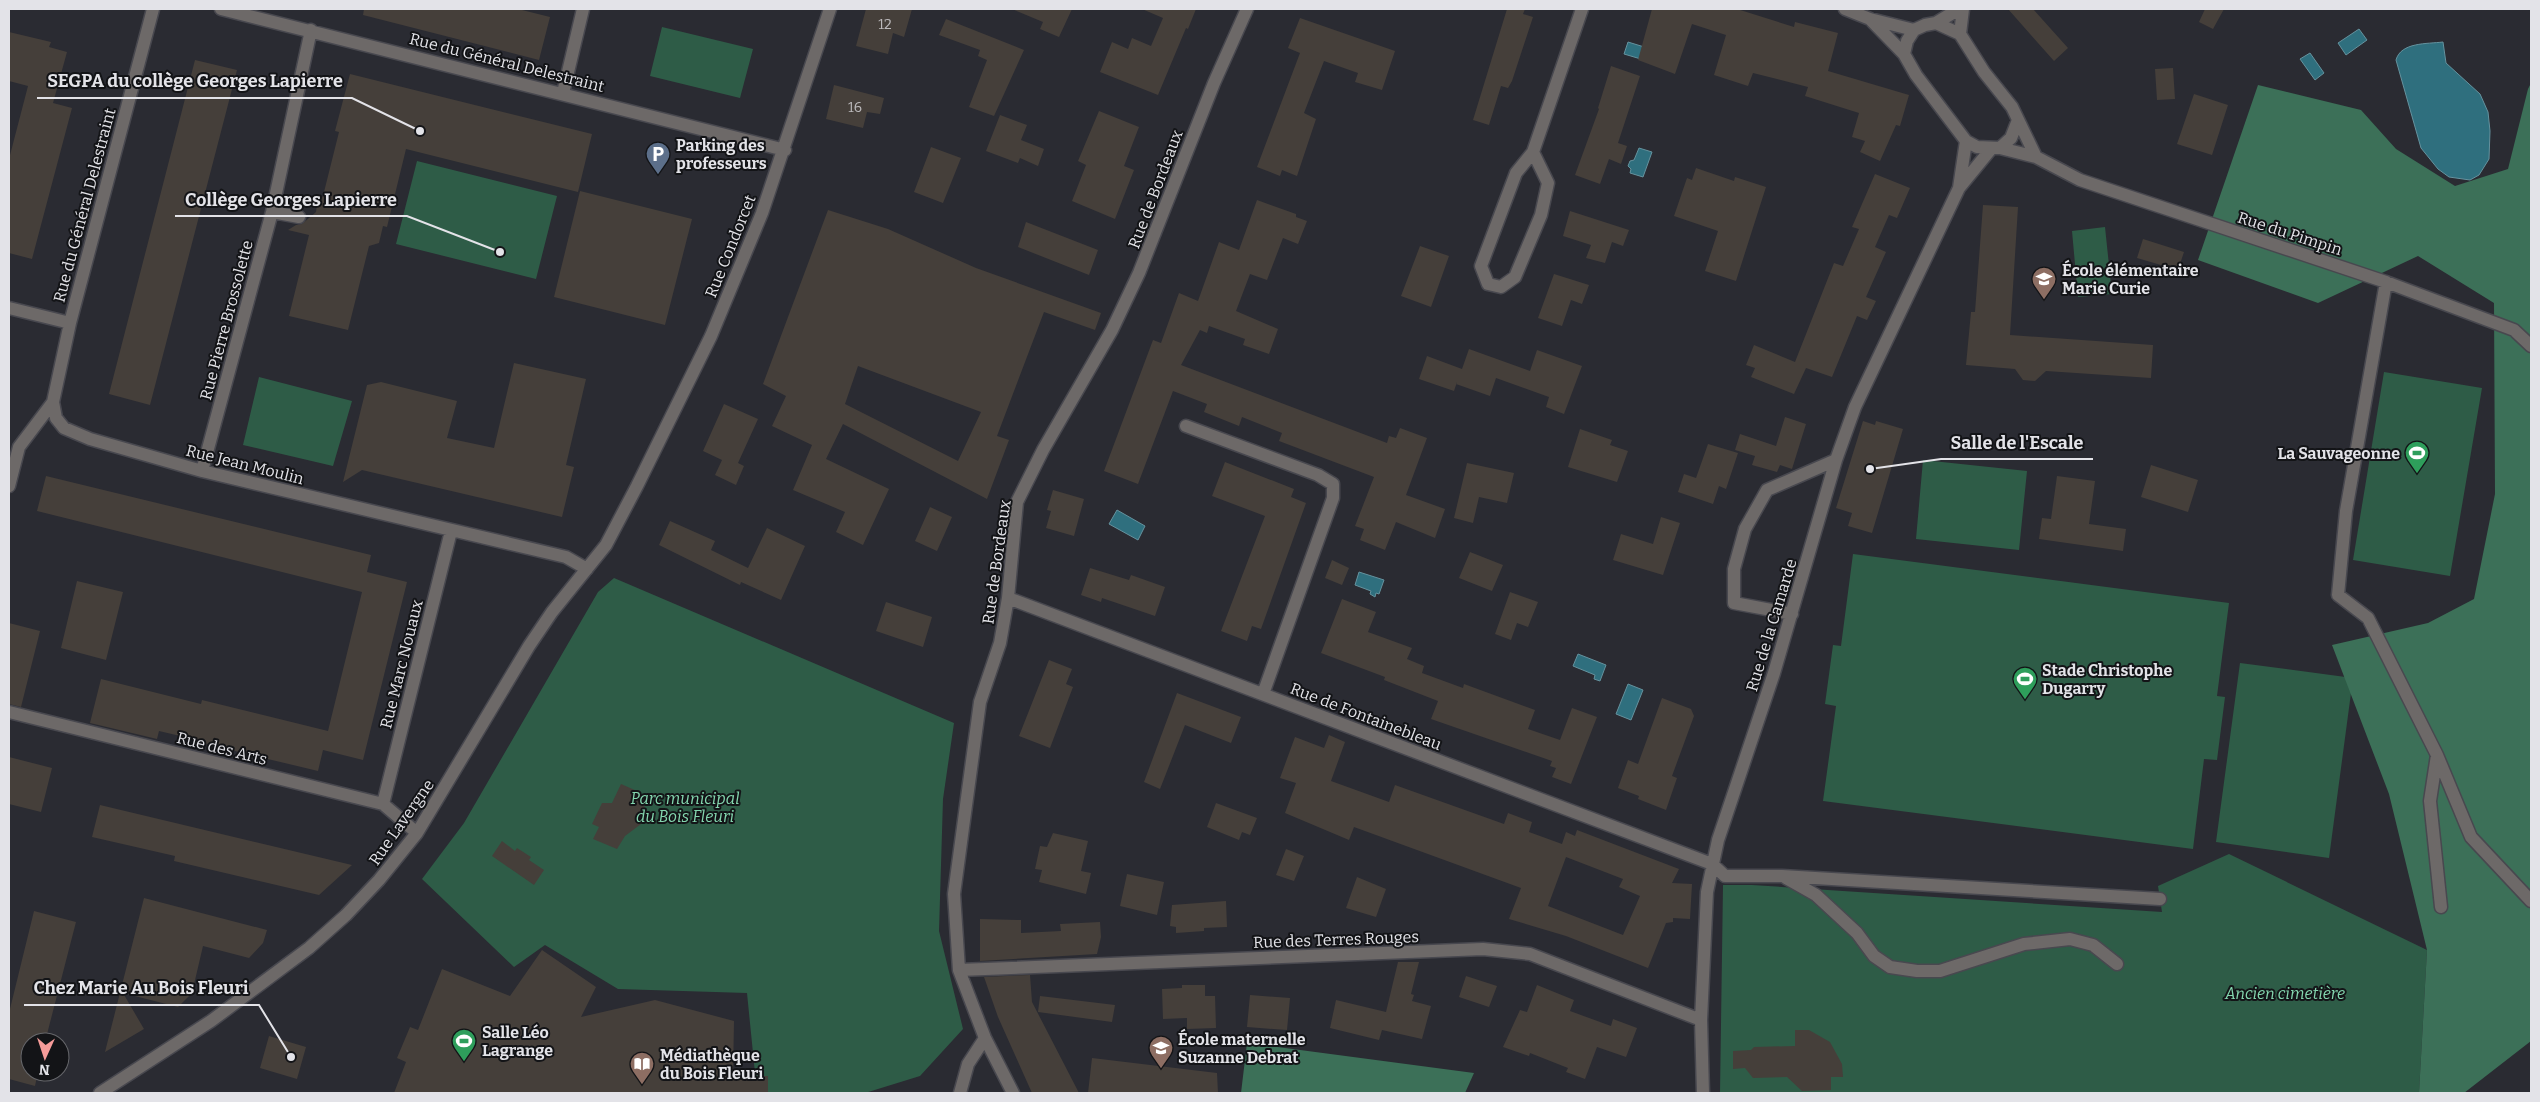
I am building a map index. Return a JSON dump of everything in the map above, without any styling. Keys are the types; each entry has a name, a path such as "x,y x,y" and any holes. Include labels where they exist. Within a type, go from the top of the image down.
{"street":[{"name":"Rue du Général Delestraint","path":"70,323 153,9"},
{"name":"Rue du Général Delestraint","path":"221,9 785,150"},
{"path":"563,93 583,9"},
{"name":"Rue Condorcet","path":"637,486 711,336 762,213 785,150 830,9"},
{"name":"Rue de Bordeaux","path":"1013,1093 985,1038 959,970 954,894 980,702 1000,643 1008,598 1018,502 1043,450 1112,330 1139,273 1214,83 1248,9"},
{"path":"1533,152 1548,183 1541,215 1515,277 1501,287 1488,284 1481,266 1516,173 1533,152 1582,9"},
{"path":"1846,9 1870,19 1914,30 1936,24 1959,9"},
{"path":"1960,34 1964,9"},
{"path":"1870,19 1904,54 1916,75 1966,141"},
{"path":"1936,24 1960,34 1984,72 2012,107 2029,138 2036,157"},
{"name":"Rue Pierre Brossolette","path":"202,471 272,212 310,30"},
{"path":"1904,54 1907,41 1914,30"},
{"name":"Rue de la Camarde","path":"1703,1093 1701,1020 1708,892 1712,864 1718,840 1792,614 1836,460 1859,398 1959,188 1995,148 2011,138 2018,120"},
{"name":"Rue de la Camarde","path":"1959,188 1966,141"},
{"name":"Rue du Pimpin","path":"1966,141 1976,147 1995,148 2036,157 2080,180 2386,282 2514,330 2531,346"},
{"path":"272,212 299,218"},
{"path":"2386,282 2346,511 2338,595 2368,618 2437,755 2471,837 2531,901"},
{"path":"9,308 70,323 53,402 19,447 9,486"},
{"name":"Rue Jean Moulin","path":"53,402 56,418 64,428 90,439 202,471 451,532 566,557 587,568"},
{"path":"1186,426 1318,475 1332,484 1333,498 1263,694"},
{"path":"1792,614 1734,603 1734,569 1745,529 1767,490 1836,460"},
{"name":"Rue Lavergne","path":"100,1093 211,1020 309,948 346,915 373,887 418,833 529,646 552,612 606,545 637,486"},
{"name":"Rue Marc Nouaux","path":"383,804 451,532"},
{"name":"Rue de Fontainebleau","path":"1008,598 1712,864 1725,876 1782,876 2160,899"},
{"name":"Rue des Arts","path":"9,712 383,804 418,833"},
{"path":"2437,755 2430,801 2441,908"},
{"path":"1782,876 1816,895 1857,933 1874,956 1890,967 1917,971 1940,971 2024,944 2070,939 2093,945 2117,964"},
{"name":"Rue des Terres Rouges","path":"959,970 1483,949 1530,954 1701,1020"},
{"path":"960,1093 968,1064 985,1038"}],"green space":[{"path":"662,27 753,49 740,98 650,76"},
{"path":"2531,83 2531,1041 2464,1093 2419,1093 2427,950 2389,794 2332,645 2428,623 2474,599 2495,494 2494,303 2418,256 2318,303 2198,260 2258,85 2361,110 2396,149 2455,186 2508,169"},
{"path":"417,161 557,196 536,279 396,244"},
{"path":"2105,227 2112,294 2078,297 2072,231"},
{"name":"La Sauvageonne","path":"2384,372 2482,388 2450,576 2353,560"},
{"path":"259,377 352,401 333,466 243,445"},
{"path":"1923,460 2027,471 2019,550 1916,539"},
{"name":"Stade Christophe Dugarry","path":"1853,554 2229,603 2217,696 2225,697 2217,760 2204,759 2193,849 1823,801 1836,706 1825,704 1833,645 1841,646"},
{"name":"Parc municipal du Bois Fleuri","path":"614,578 954,723 943,799 939,931 963,1029 920,1076 865,1093 757,1093 747,993 618,989 545,945 514,967 422,879 464,823 598,592"},
{"path":"2240,663 2353,678 2329,858 2216,842"},
{"name":"Ancien cimetière","path":"2229,854 2427,950 2419,1093 1720,1093 1723,885 1752,885 2162,912 2158,886"},
{"path":"1247,1043 1474,1073 1465,1093 1241,1093"}],"water":[{"path":"2359,29 2367,40 2346,55 2338,43"},
{"path":"1628,42 1654,50 1651,62 1624,54"},
{"path":"2443,42 2446,63 2480,94 2488,112 2490,131 2489,159 2479,175 2470,180 2449,177 2438,169 2421,148 2396,60 2403,50 2409,47"},
{"path":"2310,53 2324,73 2315,80 2300,59"},
{"path":"1639,148 1652,152 1643,177 1630,173 1631,169 1628,166 1630,161 1634,160"},
{"path":"1117,510 1145,526 1138,540 1109,524"},
{"path":"1359,572 1384,580 1379,594 1376,593 1375,597 1370,594 1371,591 1355,585"},
{"path":"1578,654 1606,665 1600,681 1594,679 1595,675 1573,666"},
{"path":"1628,684 1643,690 1631,720 1616,714"}],"building":[{"path":"364,9 518,9 550,17 539,60 363,15"},
{"path":"866,9 912,9 904,37 893,33 888,54 856,46"},
{"path":"1012,9 1072,9 1059,37 1040,29 1043,22"},
{"path":"1142,9 1196,9 1158,95 1100,72 1112,42 1128,49 1132,38 1151,46 1163,18"},
{"path":"1507,9 1525,9 1523,14 1533,17 1512,81 1508,88 1501,86 1489,125 1473,120"},
{"path":"1652,9 1737,9 1794,27 1795,22 1838,33 1828,71 1909,95 1900,126 1896,125 1880,161 1860,152 1865,141 1852,137 1859,113 1805,96 1808,87 1753,73 1748,86 1714,75 1726,35 1692,24 1675,74 1638,60"},
{"path":"2008,9 2033,9 2068,48 2054,61"},
{"path":"2205,9 2224,9 2213,29 2199,22"},
{"path":"1300,18 1395,51 1382,90 1355,82 1358,73 1324,61 1304,113 1316,119 1297,176 1282,170 1280,176 1257,167 1300,53 1288,48"},
{"path":"946,19 1024,50 994,116 969,107 987,60 978,56 980,50 939,35"},
{"path":"9,32 51,42 49,47 67,52 53,103 72,108 32,259 9,253 9,159 28,86 9,81"},
{"path":"195,60 237,70 150,405 109,394"},
{"path":"1611,66 1640,76 1618,143 1627,146 1621,164 1609,159 1600,184 1575,175 1599,109"},
{"path":"2173,68 2175,99 2157,100 2155,69"},
{"path":"350,74 592,134 578,192 406,149 387,227 383,226 379,243 369,246 348,330 289,316 309,235 288,230 302,224 316,212 317,205 323,196 339,132 335,131"},
{"path":"834,85 884,98 880,114 867,112 863,128 826,119"},
{"path":"2194,94 2228,105 2212,155 2177,144"},
{"path":"1099,111 1139,127 1124,166 1134,170 1115,219 1072,201 1086,165 1078,161"},
{"path":"1000,115 1027,125 1021,140 1044,149 1038,166 1020,158 1018,163 986,151"},
{"path":"931,147 961,158 943,203 914,192"},
{"path":"1696,168 1734,181 1735,177 1766,187 1736,281 1705,271 1718,231 1674,216 1687,178 1692,180"},
{"path":"1875,174 1910,188 1897,218 1889,215 1875,247 1886,252 1866,297 1876,301 1867,320 1857,316 1832,377 1806,368 1794,394 1751,377 1755,368 1746,365 1754,345 1795,362 1834,263 1843,266 1859,229 1852,227"},
{"path":"580,191 692,219 665,325 554,297"},
{"path":"1257,200 1296,214 1296,217 1307,221 1298,244 1283,238 1267,280 1250,274 1236,311 1278,329 1269,354 1243,345 1245,339 1209,326 1207,333 1200,330 1181,365 1387,443 1389,436 1396,438 1400,428 1427,438 1406,495 1445,509 1435,538 1396,522 1385,550 1360,540 1364,529 1355,526 1374,477 1279,441 1282,433 1242,417 1239,426 1204,412 1207,404 1173,391 1138,484 1104,471 1153,340 1161,343 1179,293 1198,301 1219,242 1239,250"},
{"path":"1983,205 2018,207 2010,335 2153,345 2151,378 2046,371 2035,381 2023,380 2015,369 1966,365 1971,312 1975,312"},
{"path":"828,210 888,229 976,268 1101,313 1095,330 1044,312 997,436 1009,440 987,499 843,424 826,459 889,489 863,545 836,532 845,512 793,490 812,445 772,426 786,396 763,384","holes":["858,366 981,412 958,461 845,404"]},
{"path":"1570,211 1629,230 1623,246 1612,242 1605,263 1586,258 1591,245 1563,236"},
{"path":"1026,222 1098,250 1089,275 1018,247"},
{"path":"2143,239 2184,252 2178,270 2137,258"},
{"path":"1420,246 1449,256 1431,307 1401,296"},
{"path":"1554,274 1589,285 1582,304 1571,300 1562,326 1538,318"},
{"path":"1469,349 1530,371 1537,350 1582,366 1564,414 1546,407 1549,397 1496,378 1490,396 1456,384 1454,391 1419,379 1427,356 1462,369"},
{"path":"514,363 586,379 566,465 574,467 562,517 362,470 343,482 367,385 381,382 457,401 447,438 494,448"},
{"path":"724,404 758,419 738,463 744,466 736,485 715,475 722,460 703,451"},
{"path":"1785,417 1806,424 1792,469 1780,465 1777,472 1752,465 1755,456 1735,450 1740,434 1776,446"},
{"path":"1863,421 1875,425 1876,421 1903,429 1872,533 1848,526 1852,513 1836,508"},
{"path":"1580,429 1612,440 1610,445 1628,451 1617,482 1568,467"},
{"path":"1708,444 1738,453 1726,489 1719,486 1713,504 1678,492 1684,474 1696,478"},
{"path":"1225,462 1294,489 1291,497 1306,503 1261,629 1252,626 1247,641 1221,631 1265,516 1212,496"},
{"path":"1467,463 1514,473 1507,503 1479,497 1473,523 1454,518"},
{"path":"2151,465 2198,480 2188,512 2141,497"},
{"path":"46,476 371,555 367,572 407,582 363,760 323,750 318,771 159,731 157,739 90,723 101,679 201,704 202,700 328,731 362,592 37,511"},
{"path":"2057,476 2095,481 2089,524 2126,529 2123,551 2039,539 2042,518 2051,519"},
{"path":"1053,490 1084,499 1074,536 1046,528 1051,511 1047,510"},
{"path":"930,507 952,517 937,551 915,541"},
{"path":"1661,517 1680,523 1663,575 1613,560 1621,534 1653,544"},
{"path":"670,521 715,541 711,550 748,568 767,528 805,546 781,600 741,582 740,585 659,545"},
{"path":"1470,552 1503,565 1492,591 1459,578"},
{"path":"1332,560 1349,568 1342,585 1325,578"},
{"path":"1090,568 1129,580 1131,575 1165,587 1155,616 1102,598 1101,602 1081,595"},
{"path":"77,581 123,592 106,660 61,648"},
{"path":"1510,592 1538,602 1528,627 1517,623 1511,640 1495,634"},
{"path":"1342,599 1376,612 1368,632 1412,648 1407,659 1424,666 1422,673 1463,688 1464,684 1535,710 1528,729 1560,740 1572,708 1597,717 1571,784 1552,777 1556,768 1550,766 1552,761 1431,719 1438,701 1384,680 1385,677 1321,653"},
{"path":"886,602 932,617 923,647 876,631"},
{"path":"9,623 40,631 21,707 9,704"},
{"path":"1049,660 1072,669 1066,684 1073,687 1050,748 1019,736"},
{"path":"1177,693 1241,717 1231,743 1185,725 1160,789 1144,782"},
{"path":"1662,698 1691,709 1694,716 1672,776 1677,778 1666,810 1638,799 1639,796 1618,788 1628,760 1638,764"},
{"path":"1329,735 1345,742 1331,781 1389,802 1395,785 1504,824 1508,813 1532,822 1529,832 1562,844 1566,832 1575,836 1577,830 1679,869 1672,883 1692,884 1690,919 1673,918 1673,922 1666,923 1648,968 1566,936 1509,919 1521,888 1354,827 1349,840 1285,813 1296,783 1280,778 1295,737 1324,748","holes":["1566,857 1623,879 1619,887 1640,896 1623,935 1548,906"]},
{"path":"9,757 52,768 41,812 9,804"},
{"path":"621,784 637,791 647,812 641,824 625,836 617,849 593,839 599,827 592,824 602,803 612,803"},
{"path":"1216,803 1257,818 1250,835 1242,832 1239,840 1207,827"},
{"path":"100,805 352,865 319,895 174,861 175,856 92,837"},
{"path":"1053,833 1088,841 1081,871 1091,873 1086,894 1039,882 1042,870 1035,869 1040,846 1047,847"},
{"path":"502,841 515,851 517,848 531,857 529,860 544,870 534,885 492,856"},
{"path":"1286,849 1304,856 1294,881 1276,875"},
{"path":"1127,874 1164,882 1157,915 1120,906"},
{"path":"1357,877 1386,889 1376,917 1346,908"},
{"path":"144,898 267,930 263,943 249,958 203,946 192,993 178,1007 123,993 144,1029 105,1052"},
{"path":"1226,901 1227,927 1204,928 1204,931 1176,933 1176,927 1170,926 1172,905"},
{"path":"34,911 76,922 48,1032 20,1032 20,1082 9,1079 9,1013"},
{"path":"980,919 1021,920 1021,933 1061,931 1060,924 1100,922 1101,937 1097,954 980,961"},
{"path":"542,950 596,987 581,1017 655,1000 734,1021 733,1076 768,1076 768,1093 394,1093 406,1062 397,1058 410,1027 418,1030 442,969 510,996"},
{"path":"1398,962 1419,962 1411,994 1414,995 1412,1001 1431,1006 1422,1039 1382,1030 1379,1040 1330,1028 1336,1000 1386,1012"},
{"path":"1030,975 1032,1002 1079,1093 1032,1093 998,1017 984,977"},
{"path":"1466,976 1497,986 1489,1007 1459,997"},
{"path":"1182,985 1205,985 1205,996 1215,996 1216,1028 1187,1029 1187,1018 1163,1019 1162,989 1182,988"},
{"path":"1537,985 1574,1000 1570,1011 1611,1026 1613,1019 1637,1028 1626,1057 1597,1047 1585,1079 1566,1072 1568,1068 1530,1053 1529,1056 1503,1047 1520,1010 1527,1012"},
{"path":"1250,995 1290,998 1287,1030 1247,1027"},
{"path":"1040,996 1115,1005 1112,1022 1038,1012"},
{"path":"1795,1030 1809,1030 1830,1042 1842,1064 1843,1077 1831,1077 1831,1090 1802,1091 1787,1077 1753,1078 1745,1068 1733,1069 1733,1051 1751,1050 1754,1047 1795,1046"},
{"path":"269,1036 306,1047 297,1079 260,1068"},
{"path":"1092,1058 1217,1073 1218,1093 1088,1093"},
{"path":"20,1082 36,1082 35,1086"}],"place":[{"name":"SEGPA du collège Georges Lapierre","path":"420,131"},
{"name":"Parking des professeurs","path":"658,175"},
{"name":"Collège Georges Lapierre","path":"500,252"},
{"name":"École élémentaire Marie Curie","path":"2044,300"},
{"name":"Salle de l'Escale","path":"1870,469"},
{"name":"La Sauvageonne","path":"2417,474"},
{"name":"Stade Christophe Dugarry","path":"2025,700"},
{"name":"Chez Marie Au Bois Fleuri","path":"291,1057"},
{"name":"Salle Léo Lagrange","path":"464,1062"},
{"name":"École maternelle Suzanne Debrat","path":"1161,1069"},
{"name":"Médiathèque du Bois Fleuri","path":"642,1085"}]}
